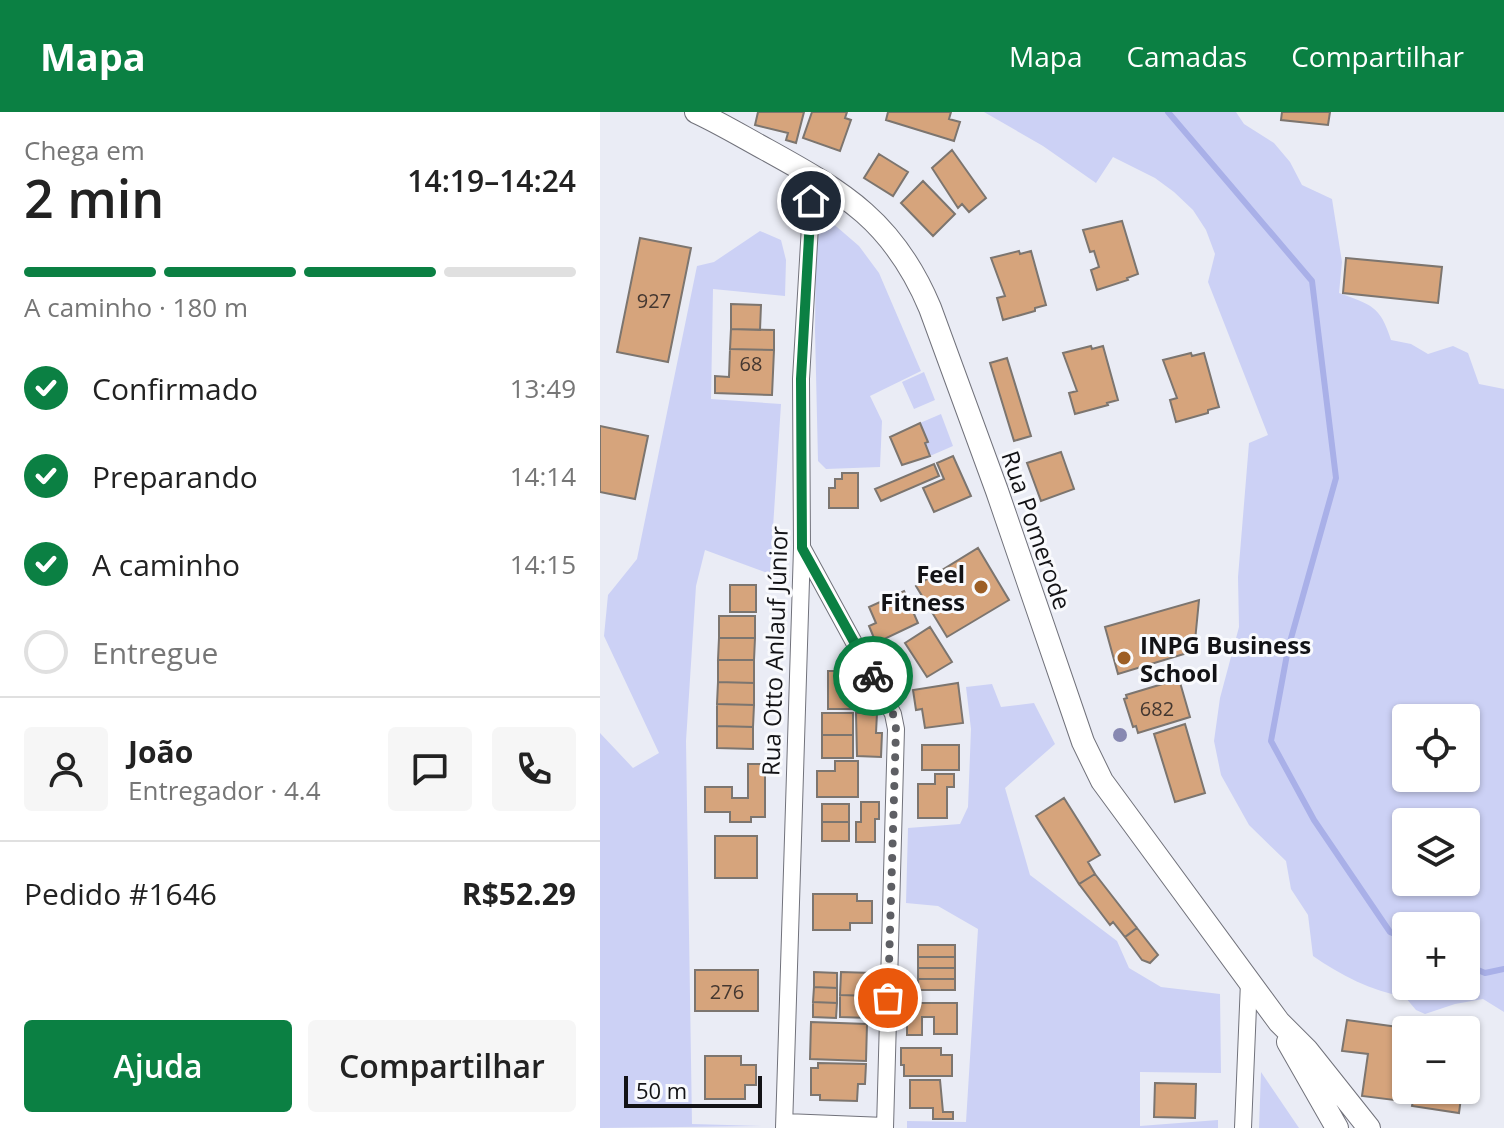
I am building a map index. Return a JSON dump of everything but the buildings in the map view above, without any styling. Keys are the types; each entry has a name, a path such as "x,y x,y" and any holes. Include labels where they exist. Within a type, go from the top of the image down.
{"main road":[{"name":"Rua Pomerode","path":"696,112 840,191 870,217 904,255 919,281 997,491 1083,742 1119,807 1279,1022 1307,1050 1369,1128"},
{"name":"Rua Pomerode","path":"1279,1022 1337,1128"}],"street":[{"name":"Rua Otto Anlauf Júnior","path":"784,1125 802,548 801,379 813,175"},
{"path":"784,1125 885,1127 896,729 893,714 802,548"},
{"path":"1243,1128 1249,982"}],"shaded area":[{"path":"984,112 1236,112 1244,124 1274,143 1290,162 1302,185 1332,199 1342,262 1339,293 1373,308 1383,320 1391,340 1411,344 1428,354 1453,346 1468,353 1479,384 1504,389 1504,1012 1480,1000 1480,912 1392,912 1392,994 1334,970 1313,956 1308,915 1291,889 1286,861 1249,825 1221,775 1214,741 1220,698 1239,627 1238,577 1249,443 1268,435 1208,282 1215,254 1206,230 1193,210 1155,178 1113,157 1096,183 1043,146"},
{"path":"830,221 859,246 879,273 921,371 870,396 882,421 880,467 826,469 818,461 816,248 821,223"},
{"path":"760,231 781,240 786,260 785,296 713,289 711,399 781,404 770,574 705,550 696,586 686,741 692,1124 762,1126 600,1128 600,733 633,768 659,753 604,636 608,595 637,559 697,266 714,262"},
{"path":"924,372 935,400 914,409 902,382"},
{"path":"941,414 953,446 930,456 925,443 928,441 920,423"},
{"path":"992,684 1001,707 1034,703 1055,744 1005,788 1030,875 1117,941 1129,968 1161,987 1220,994 1221,1073 1140,1072 1140,1126 1218,1120 1218,1128 907,1128 907,1121 966,1122 978,929 938,906 906,903 908,828 960,824 968,807 971,729 966,687"},
{"path":"1408,1000 1477,1000 1425,1014 1416,1010"},
{"path":"1261,1072 1299,1128 1259,1128"}],"waterway":[{"path":"1168,112 1312,281 1336,478 1288,649 1271,741 1314,820 1392,933"},
{"path":"1480,971 1485,973 1504,969"}],"way so far":[{"path":"873,676 893,714 896,729 888,998"}],"place":[{"name":"Feel Fitness","path":"981,587"},
{"name":"INPG Business School","path":"1124,658"}],"route":[{"path":"811,201 801,379 802,548 873,676"}]}
